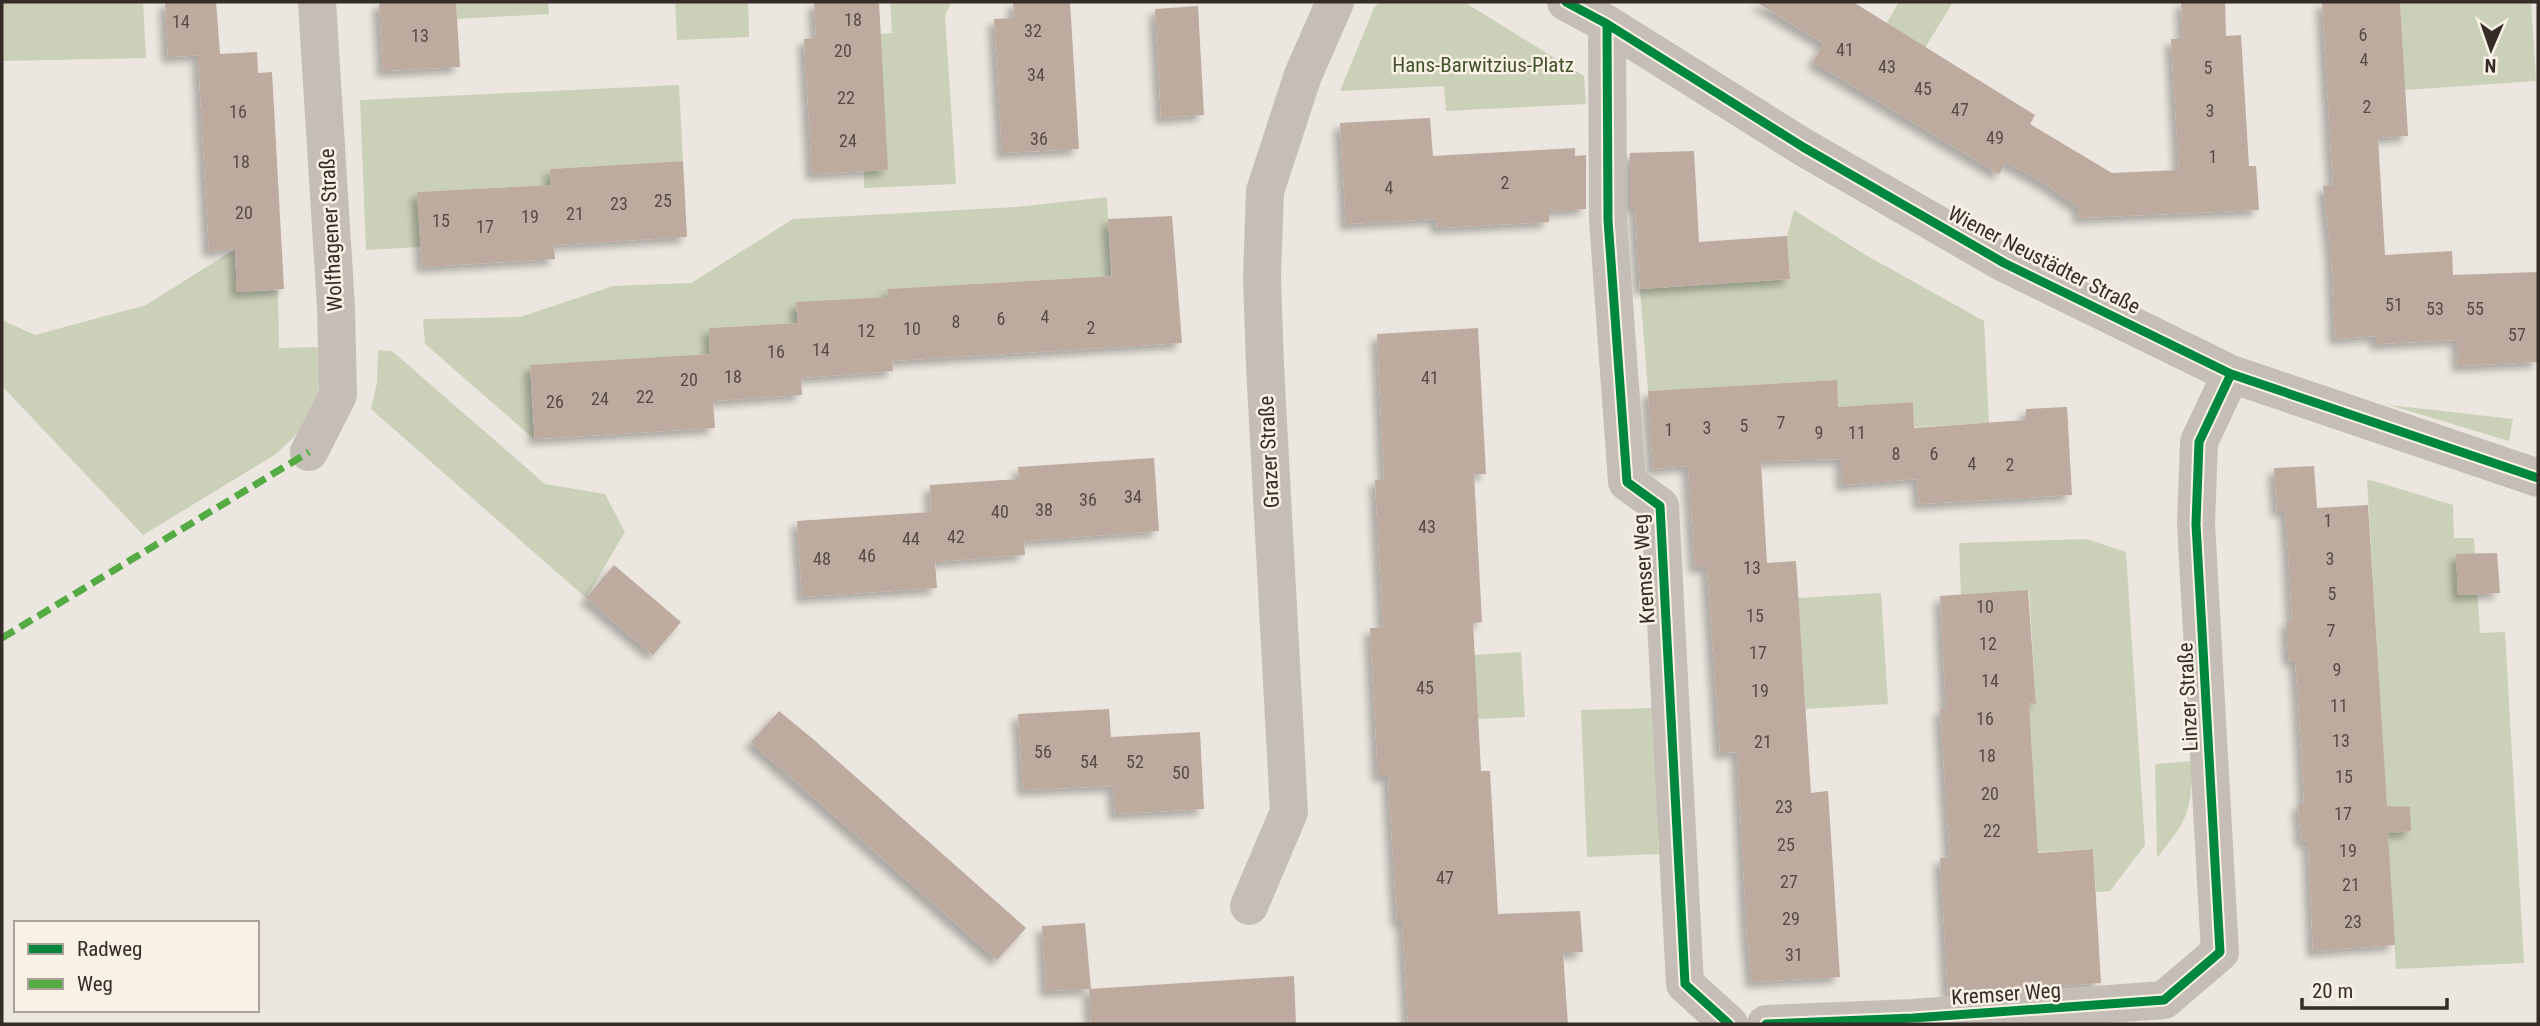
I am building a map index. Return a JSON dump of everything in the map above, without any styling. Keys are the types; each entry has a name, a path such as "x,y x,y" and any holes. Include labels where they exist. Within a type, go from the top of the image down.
{"street":[{"name":"Wolfhagener Straße","path":"309,452 338,395 335,294 317,2"},
{"name":"Grazer Straße","path":"1250,906 1289,812 1265,366 1262,277 1265,191 1303,75 1335,2"},
{"name":"Wiener Neustädter Straße","path":"1566,2 1607,24 1803,147 2004,263 2231,374 2538,478"},
{"name":"Kremser Weg","path":"1607,24 1608,220 1626,482 1660,506 1685,984 1728,1024"},
{"name":"Linzer Straße","path":"2164,1000 2220,952 2196,524 2199,442 2231,374"},
{"name":"Kremser Weg","path":"1766,1024 2164,1000"}],"green space":[{"path":"2,2 143,2 146,58 2,61"},
{"path":"456,2 548,2 549,14 457,19"},
{"path":"675,2 748,2 749,37 677,40"},
{"path":"890,2 952,2 945,15 956,184 864,188 864,171 887,170 880,34 892,33"},
{"name":"Hans-Barwitzius-Platz","path":"1379,2 1464,2 1584,76 1586,104 1446,111 1444,86 1340,91 1374,8"},
{"path":"1899,2 1953,2 1925,48 1886,24"},
{"path":"2400,2 2531,2 2536,81 2405,90"},
{"path":"679,85 683,161 550,169 551,185 418,192 421,247 366,250 360,100"},
{"path":"1107,197 1111,276 888,289 888,297 796,303 798,323 709,328 710,354 530,366 534,439 425,344 423,319 520,317 613,286 691,283 793,219 1016,207"},
{"path":"1794,210 1864,254 1984,321 1989,423 1914,427 1913,402 1838,407 1836,380 1648,391 1640,289 1790,279 1787,236"},
{"path":"235,249 237,292 278,290 279,348 317,347 321,364 318,393 297,434 276,454 143,535 2,386 2,320 35,335 146,305"},
{"path":"378,350 392,351 545,484 605,494 625,532 586,598 371,409 377,383"},
{"path":"2389,405 2513,419 2509,441"},
{"path":"2367,479 2453,505 2454,538 2474,538 2480,633 2505,632 2524,963 2396,969"},
{"path":"2087,539 2126,552 2145,845 2110,891 2096,892 2093,849 2038,852 2029,703 2036,703 2029,591 1961,595 1959,543"},
{"path":"1881,593 1888,704 1806,709 1798,598"},
{"path":"1521,652 1525,717 1478,719 1474,655"},
{"path":"1653,708 1659,854 1587,857 1581,710"},
{"path":"2192,761 2191,792 2186,814 2176,834 2157,858 2155,764"}],"building":[{"path":"165,2 216,2 220,54 257,52 258,73 272,72 284,289 237,292 235,249 209,251 198,56 206,55 168,57"},
{"path":"379,2 456,2 460,67 383,71"},
{"path":"814,2 879,2 888,170 812,174 804,39 816,38"},
{"path":"1013,2 1070,2 1079,149 1002,153 994,19 1014,18"},
{"path":"1756,2 1853,2 2035,115 2030,124 2112,173 2179,170 2171,39 2183,39 2181,2 2225,2 2226,36 2241,35 2249,166 2256,166 2259,210 2079,218 2078,207 2044,183 2006,162 1999,174 1813,62 1824,44"},
{"path":"2322,2 2400,2 2408,136 2378,138 2385,255 2452,251 2453,275 2538,272 2538,362 2458,366 2457,340 2376,344 2376,336 2335,339 2331,252 2323,186 2333,186"},
{"path":"1198,6 1204,115 1161,118 1155,9"},
{"path":"1430,118 1433,156 1575,148 1575,156 1586,155 1586,209 1549,211 1549,222 1437,228 1436,219 1346,224 1340,123"},
{"path":"1694,151 1699,242 1787,236 1790,279 1640,289 1635,207 1630,207 1630,153"},
{"path":"683,161 687,237 554,245 555,259 422,267 417,192 551,185 550,169"},
{"path":"1172,216 1182,343 892,361 893,371 801,378 802,395 713,401 715,428 535,439 530,365 710,354 709,328 798,323 796,302 888,297 887,289 1112,276 1108,219"},
{"path":"1478,328 1486,474 1474,474 1482,622 1473,623 1481,771 1490,771 1498,914 1580,911 1583,952 1563,953 1568,1024 1408,1024 1402,921 1397,921 1388,776 1378,776 1370,628 1383,628 1375,480 1384,479 1377,334"},
{"path":"1837,380 1838,407 1913,402 1914,428 2026,420 2026,409 2067,407 2072,495 1919,504 1917,479 1842,485 1841,459 1761,463 1767,563 1796,561 1811,793 1828,791 1840,977 1752,982 1737,752 1720,753 1707,567 1695,567 1688,466 1653,469 1648,391"},
{"path":"1154,458 1159,531 1024,541 1025,555 935,562 937,588 802,597 797,521 931,512 930,485 1019,479 1018,467"},
{"path":"2314,466 2317,508 2368,505 2387,806 2410,807 2411,831 2388,833 2395,945 2313,951 2308,841 2301,842 2298,803 2304,803 2298,696 2295,661 2289,660 2287,640 2287,621 2292,620 2285,510 2277,511 2274,468"},
{"path":"2497,553 2500,593 2458,595 2456,554"},
{"path":"614,565 681,622 653,655 586,598"},
{"path":"2028,590 2036,704 2029,703 2038,853 2093,849 2101,983 1948,994 1940,858 1950,858 1940,709 1946,709 1940,596"},
{"path":"1109,709 1111,737 1200,732 1204,809 1115,814 1113,786 1023,790 1018,714"},
{"path":"779,711 1026,928 997,960 751,742"},
{"path":"1085,923 1091,989 1046,991 1042,926"},
{"path":"1294,976 1296,1024 1091,1024 1089,989"}],"marked path":[{"path":"2,638 309,452"}],"cycle path":[{"path":"1566,2 1607,24 1803,147 2004,263 2231,374 2538,478"},
{"path":"1607,24 1608,220 1627,482 1660,506 1685,984 1729,1024"},
{"path":"1766,1024 1913,1018 2164,1000 2220,952 2196,524 2199,442 2231,374"}]}
